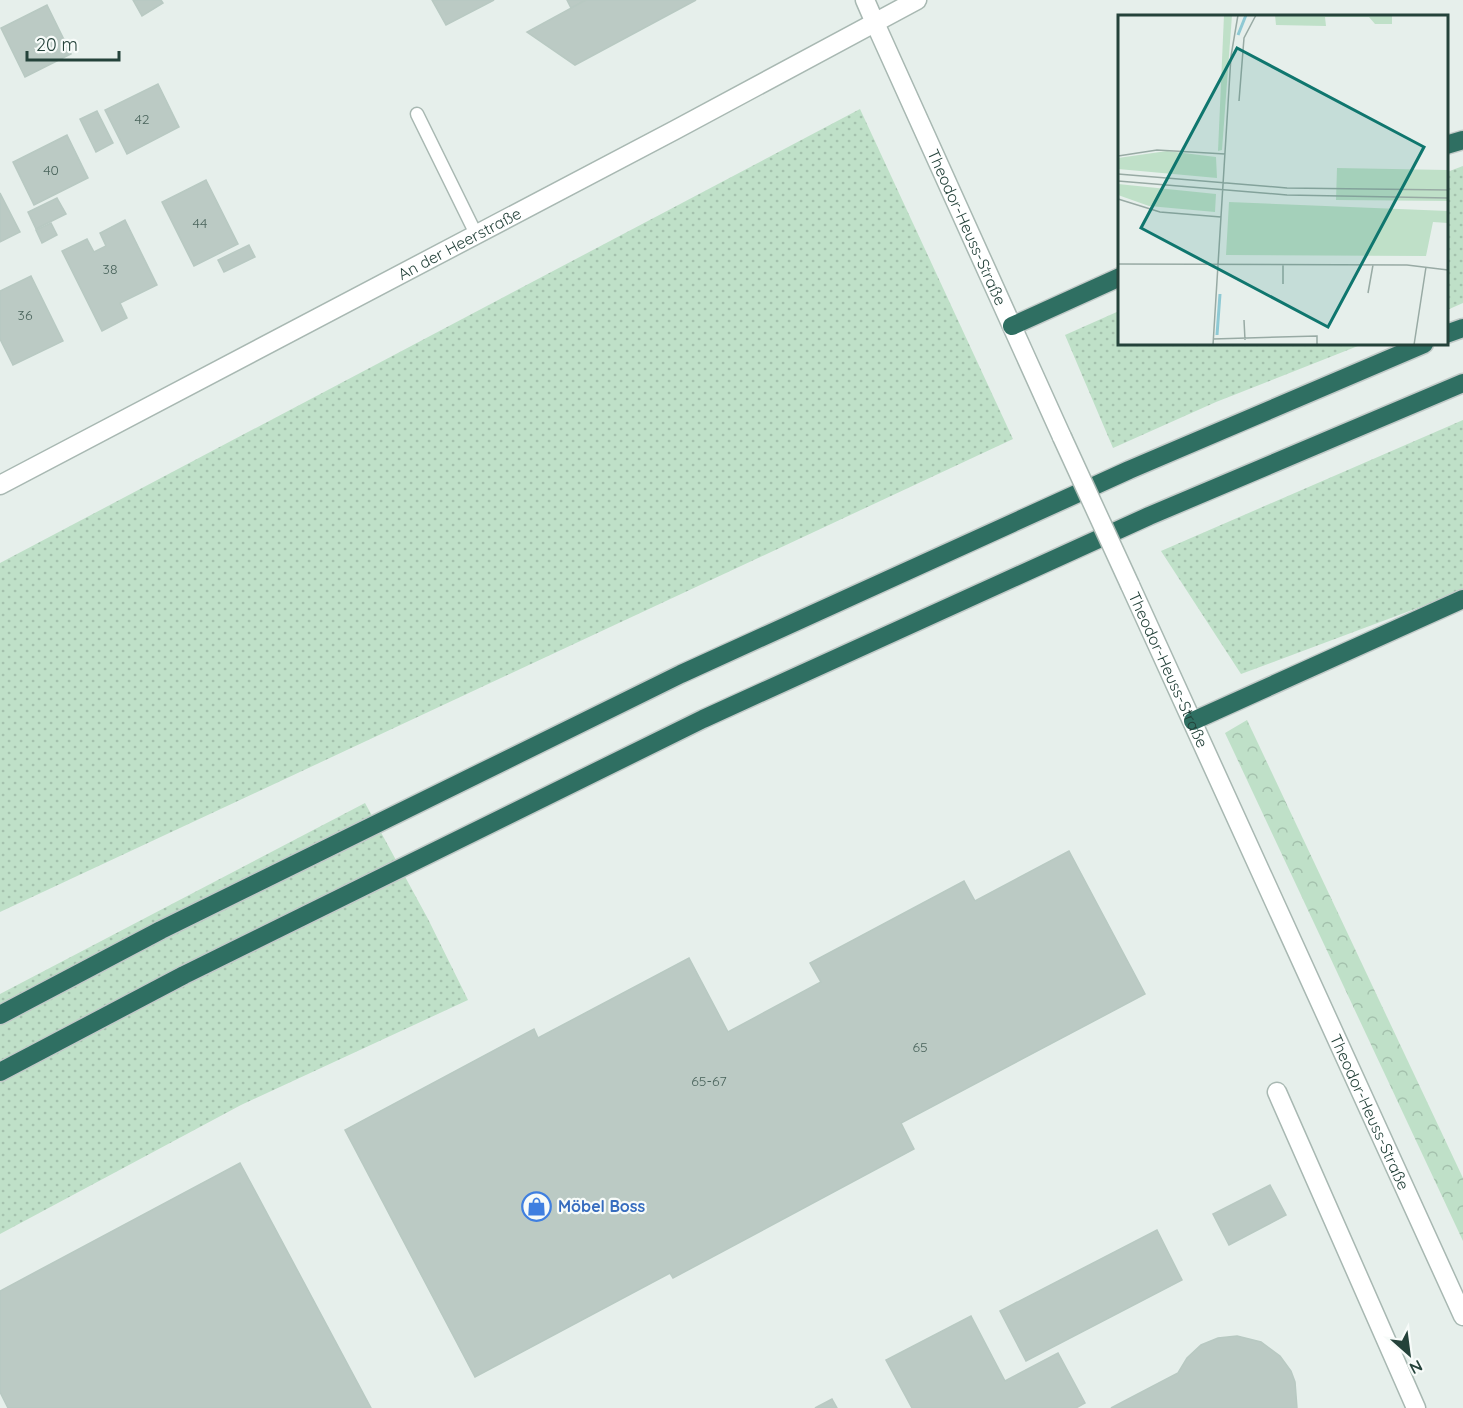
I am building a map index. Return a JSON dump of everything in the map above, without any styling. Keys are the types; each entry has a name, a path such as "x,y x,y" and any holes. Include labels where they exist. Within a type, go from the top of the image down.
{"highway":[{"path":"1448,144 1463,140"},
{"path":"1012,326 1118,277"},
{"path":"1448,333 1463,328"},
{"path":"0,1015 172,925 681,674 1129,470 1422,345"},
{"path":"0,1072 184,975 703,719 1149,516 1463,382"},
{"path":"1193,720 1463,599"}],"street":[{"name":"Theodor-Heuss-Straße","path":"865,0 1463,1316"},
{"name":"An der Heerstraße","path":"0,485 918,0"},
{"path":"1276,1092 1416,1408"}],"lane":[{"path":"417,114 476,234"}],"green space":[{"path":"860,109 1013,439 0,912 0,563"},
{"path":"1463,166 1463,303 1448,310 1448,172"},
{"path":"1118,311 1118,345 1360,345 1216,402 1113,448 1065,335"},
{"path":"1463,420 1463,591 1241,674 1161,551"},
{"path":"1247,720 1463,1178 1463,1241 1225,733"},
{"path":"365,803 428,919 468,1000 241,1105 0,1234 0,994"}],"building":[{"path":"133,0 161,0 163,3 142,16"},
{"path":"432,0 494,0 446,25"},
{"path":"567,0 586,0 571,8"},
{"path":"586,0 696,0 575,65 527,32"},
{"path":"47,5 71,54 25,77 1,28"},
{"path":"158,84 179,127 127,154 105,110"},
{"path":"97,111 113,143 96,152 80,119"},
{"path":"67,135 88,178 34,205 13,162"},
{"path":"206,180 238,244 194,266 162,202"},
{"path":"0,193 20,232 0,242"},
{"path":"57,198 66,214 36,229 28,212"},
{"path":"125,220 157,285 120,303 127,318 102,331 62,251 87,239 94,252 106,246 100,233"},
{"path":"51,223 57,235 42,243 36,230"},
{"path":"249,245 255,257 224,272 218,260"},
{"path":"31,276 63,341 13,365 0,339 0,291"},
{"path":"1069,851 1145,994 901,1123 914,1149 673,1278 670,1273 475,1377 345,1130 534,1029 538,1038 689,958 728,1032 821,982 810,963 964,881 975,901"},
{"path":"240,1163 371,1408 8,1408 0,1392 0,1291"},
{"path":"1270,1185 1286,1215 1229,1245 1213,1214"},
{"path":"1157,1230 1182,1280 1026,1361 1000,1311"},
{"path":"971,1316 1005,1381 1058,1353 1085,1403 1076,1408 912,1408 886,1360"},
{"path":"1237,1336 1261,1342 1280,1356 1291,1371 1295,1382 1297,1408 1111,1408 1178,1373 1187,1358 1201,1345 1218,1338"},
{"path":"832,1399 837,1408 815,1408"}],"place":[{"name":"Möbel Boss","path":"537,1206"}]}
